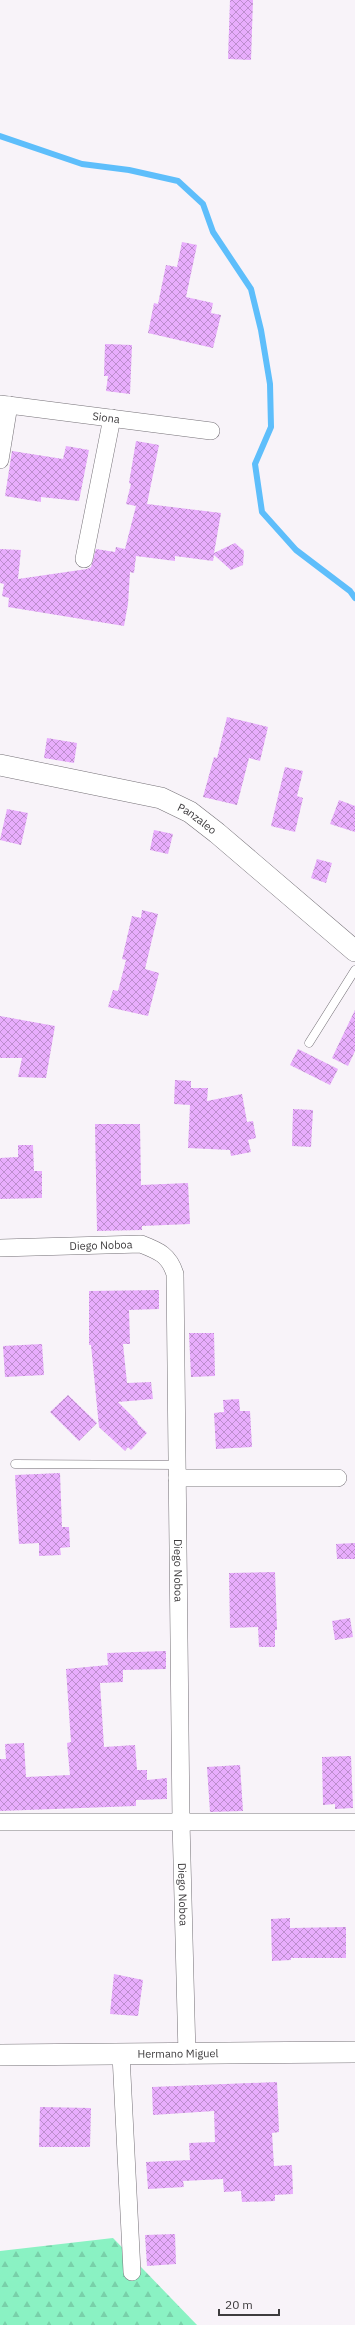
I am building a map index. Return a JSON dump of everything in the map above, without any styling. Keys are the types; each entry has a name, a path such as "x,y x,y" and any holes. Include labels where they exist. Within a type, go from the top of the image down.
{"street":[{"name":"Siona","path":"5,404 212,431"},
{"path":"0,460 5,404"},
{"path":"84,559 112,418"},
{"name":"Panzaleo","path":"0,765 160,798 190,812 218,833 355,951"},
{"name":"Diego Noboa","path":"0,1248 140,1244 158,1250 171,1262 175,1274 181,1822 187,2055"},
{"path":"176,1471 338,1478"},
{"path":"0,1822 355,1822"},
{"name":"Hermano Miguel","path":"0,2055 187,2055 355,2052"},
{"path":"121,2055 132,2272"}],"lane":[{"path":"309,1043 355,970"},
{"path":"15,1464 176,1471"}],"green space":[{"path":"113,2238 197,2325 0,2325 0,2251"}],"building":[{"path":"230,0 253,0 251,60 228,59"},
{"path":"182,242 197,245 186,297 213,303 211,313 221,315 213,348 148,333 154,303 158,304 166,265 177,267"},
{"path":"105,344 132,345 130,394 106,391 108,376 104,376"},
{"path":"136,441 159,445 147,504 221,513 214,553 235,543 244,551 243,565 231,570 214,555 213,561 175,556 175,561 136,556 134,573 130,572 128,604 124,626 8,607 9,598 2,596 4,584 0,583 0,549 21,550 18,579 87,569 91,567 96,549 115,552 116,547 125,549 136,506 126,504 131,484 129,483"},
{"path":"66,446 89,450 79,501 41,497 41,502 5,496 12,451 63,459"},
{"path":"227,717 268,727 260,761 249,758 237,805 203,797 214,757 217,758"},
{"path":"47,738 77,743 74,763 44,758"},
{"path":"285,767 303,771 297,796 303,798 295,832 271,826"},
{"path":"339,800 355,806 355,832 330,824"},
{"path":"7,809 28,813 21,845 0,840"},
{"path":"154,830 173,834 168,854 150,850"},
{"path":"317,859 332,863 326,883 311,878"},
{"path":"142,910 158,914 145,969 159,973 148,1016 108,1007 113,990 118,991 126,960 122,959 132,916 141,918"},
{"path":"355,1010 355,1051 348,1066 332,1058"},
{"path":"0,1016 55,1026 46,1078 18,1077 22,1058 0,1058"},
{"path":"298,1049 338,1069 330,1085 290,1065"},
{"path":"175,1080 191,1081 191,1088 208,1088 207,1101 242,1094 247,1122 253,1121 256,1138 248,1140 251,1152 231,1156 230,1150 188,1148 190,1105 174,1104"},
{"path":"293,1109 313,1110 311,1147 292,1146"},
{"path":"95,1124 140,1124 141,1185 188,1183 190,1224 142,1226 142,1230 97,1231"},
{"path":"18,1145 33,1145 34,1171 42,1171 42,1198 0,1199 0,1158 18,1157"},
{"path":"159,1290 159,1309 129,1310 130,1344 123,1344 127,1383 151,1382 153,1399 118,1402 147,1433 131,1450 128,1447 125,1451 99,1427 91,1345 89,1345 89,1291"},
{"path":"189,1333 214,1333 215,1376 191,1377"},
{"path":"42,1344 44,1375 5,1377 3,1346"},
{"path":"68,1395 97,1423 79,1441 50,1412"},
{"path":"239,1399 240,1411 250,1411 252,1447 216,1449 214,1413 224,1412 223,1400"},
{"path":"60,1473 62,1527 69,1527 70,1547 60,1548 61,1555 39,1556 39,1543 19,1544 15,1475"},
{"path":"355,1543 355,1559 337,1559 336,1544"},
{"path":"275,1572 277,1630 275,1630 275,1647 259,1647 258,1627 230,1628 229,1573"},
{"path":"350,1618 353,1637 335,1640 332,1621"},
{"path":"166,1651 166,1669 123,1670 123,1682 100,1683 104,1747 135,1745 137,1770 147,1770 147,1780 167,1778 167,1799 136,1800 136,1806 0,1811 0,1759 6,1759 5,1744 24,1743 26,1777 70,1775 67,1743 71,1742 66,1669 108,1665 107,1653"},
{"path":"351,1756 353,1808 335,1809 335,1804 323,1805 322,1757"},
{"path":"240,1765 243,1811 210,1812 207,1767"},
{"path":"290,1918 290,1928 346,1927 346,1958 291,1958 291,1960 272,1961 271,1919"},
{"path":"114,1974 143,1980 138,2016 110,2014"},
{"path":"277,2082 279,2132 272,2133 274,2166 292,2165 293,2194 275,2195 275,2201 242,2202 241,2191 224,2192 223,2179 183,2181 184,2187 148,2189 146,2162 190,2160 189,2143 215,2142 214,2111 153,2115 152,2087"},
{"path":"40,2107 91,2108 90,2147 39,2147"},
{"path":"175,2234 176,2264 147,2266 145,2235"}],"waterway":[{"path":"0,136 82,164 129,170 178,181 203,204 213,232 251,289 261,330 270,384 271,427 255,464 262,512 296,550 350,591 355,598"}]}
